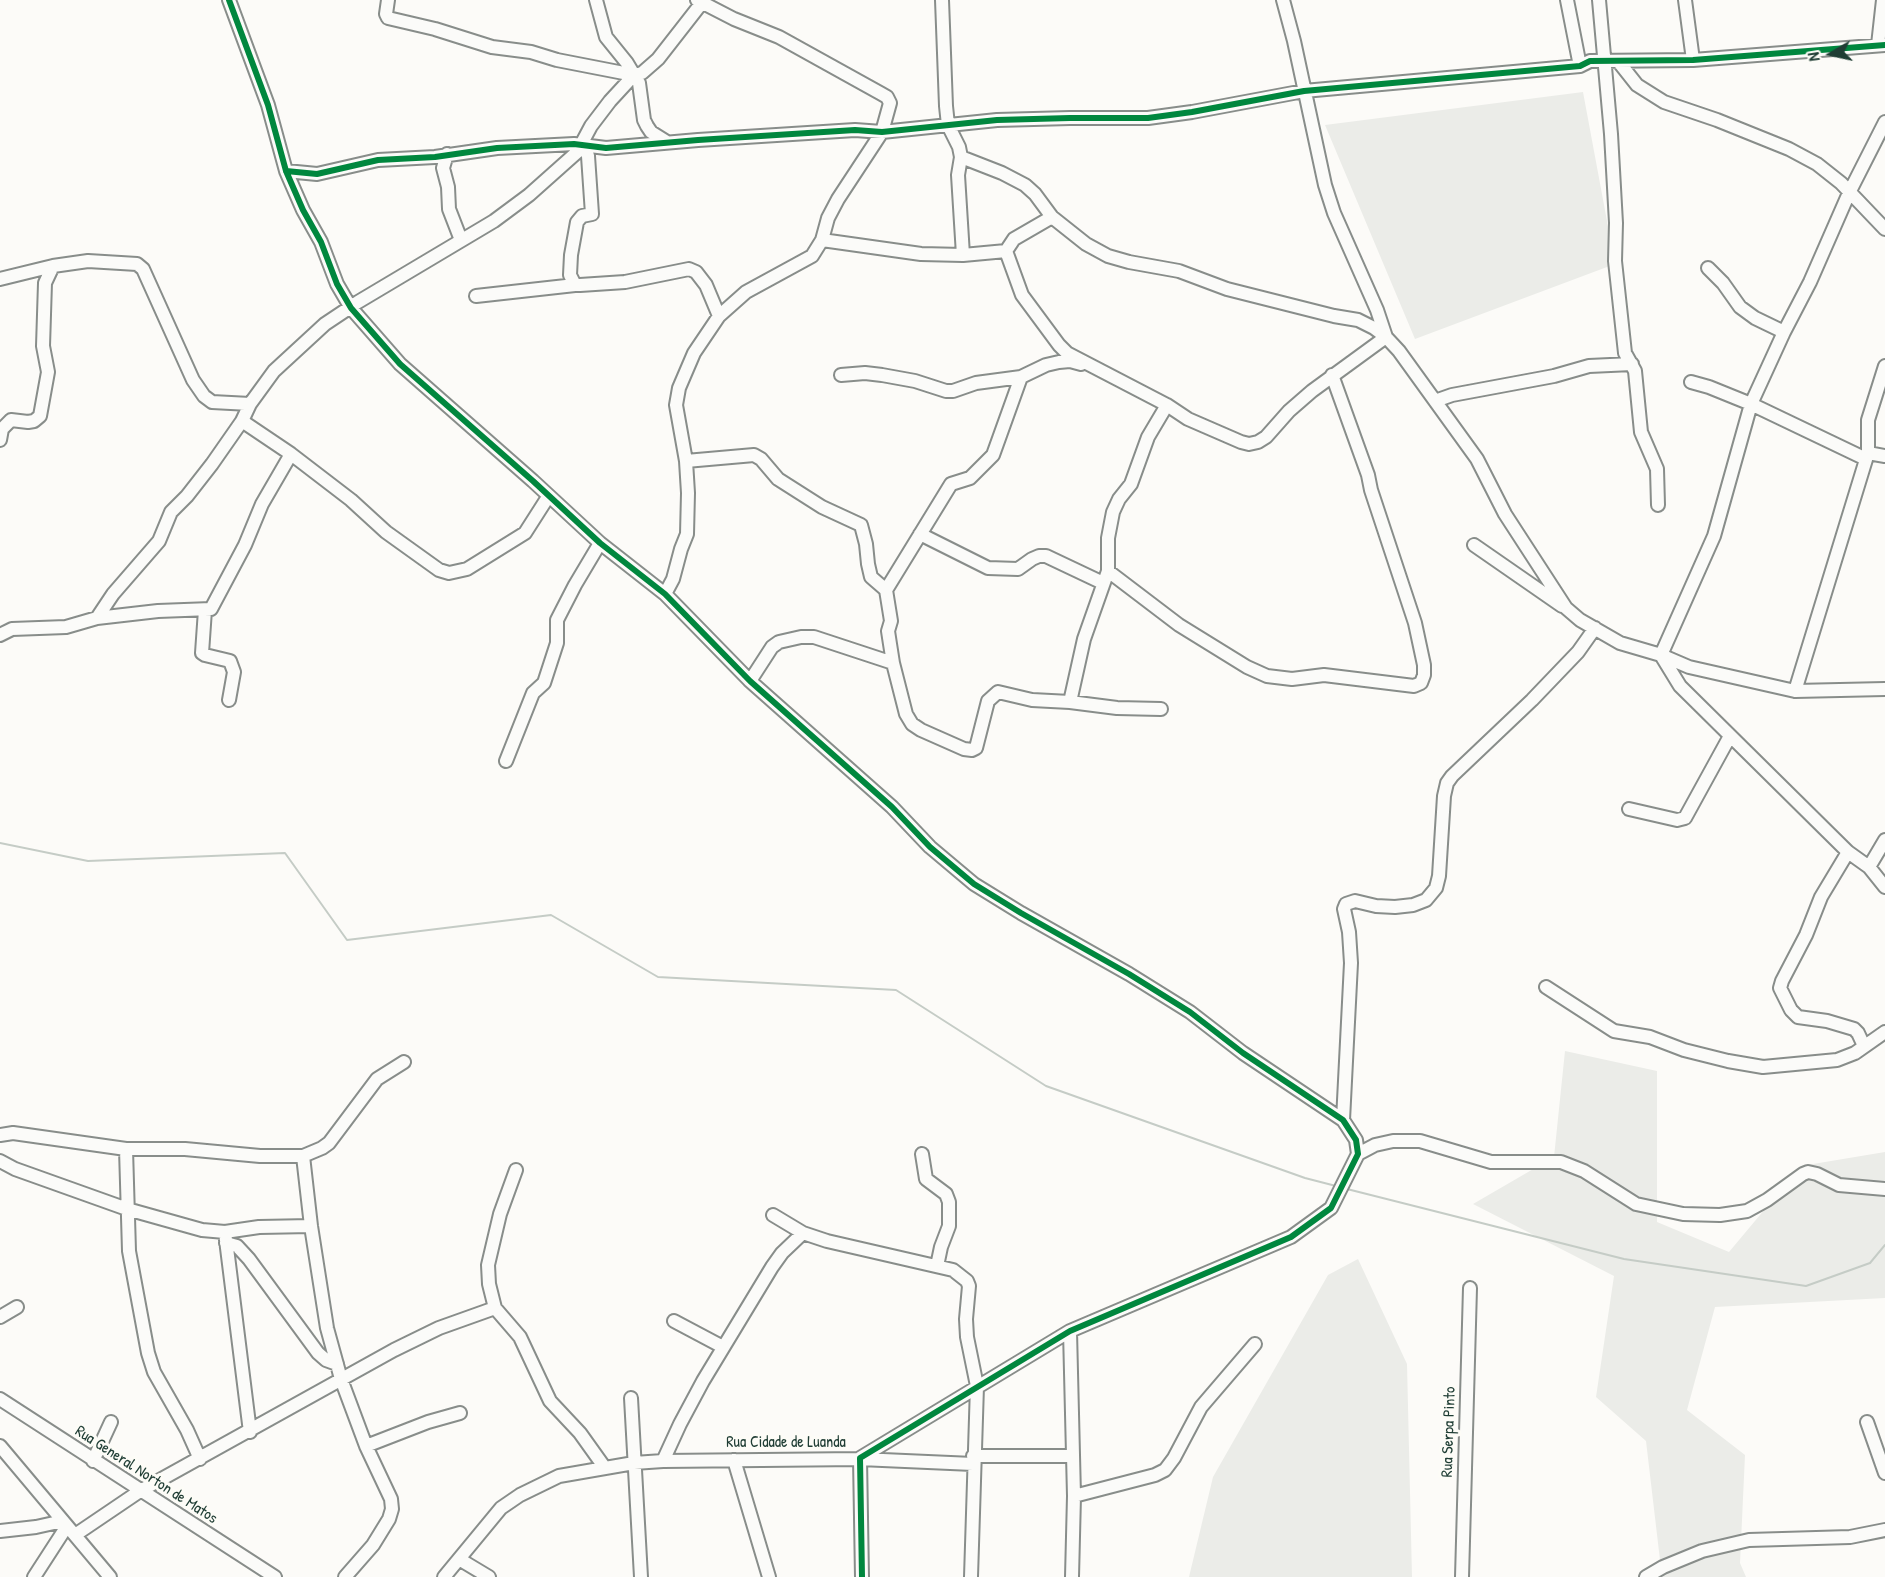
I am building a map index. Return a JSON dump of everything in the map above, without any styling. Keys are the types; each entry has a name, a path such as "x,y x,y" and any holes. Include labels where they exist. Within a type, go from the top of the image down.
{"street":[{"path":"229,0 267,105 286,171 303,210 321,242 337,284 351,308 400,364 600,543 665,594 750,681 892,807 930,847 974,884 1190,1012 1243,1053 1343,1120 1356,1140 1358,1154 1331,1209 1291,1237 1070,1332 976,1386 860,1460 861,1577"},
{"path":"388,0 386,14 388,18 435,29 492,47 531,52 557,60 634,75 642,73 658,59 701,1 734,20 779,37 887,97 890,103 882,132 838,199 828,218 822,240 812,256 755,286 719,316 694,353 679,388 676,405 686,462 687,534 673,579 665,594"},
{"path":"596,0 606,37 627,63 640,86 644,120 651,132 667,142"},
{"path":"942,0 944,83 948,125 959,147 961,157 958,175 963,255"},
{"path":"1283,0 1318,159 1334,213 1377,310 1386,337"},
{"path":"1567,0 1580,66"},
{"path":"1599,0 1616,212 1616,272 1625,353 1635,371 1641,432 1657,469 1658,505"},
{"path":"1685,0 1693,60"},
{"path":"286,171 318,174 378,159 401,159 497,148 574,144 606,148 855,130 882,132 1017,119 1148,118 1304,91 1580,66 1590,61 1693,60 1881,45 1883,0"},
{"path":"1618,61 1637,85 1656,98 1789,149 1817,164 1840,183 1885,229"},
{"path":"575,285 570,274 576,225 582,216 592,214 588,156 583,141 610,101 634,75"},
{"path":"1661,655 1714,536 1751,404 1810,282 1849,193 1885,122"},
{"path":"97,618 113,594 159,541 171,512 212,464 274,371 325,324 494,221 584,147"},
{"path":"447,154 443,168 448,187 449,209 460,240"},
{"path":"961,157 1025,185 1035,194 1052,217 1086,244 1108,256 1179,271 1227,289 1358,320 1374,328 1399,351 1477,459 1505,514 1566,608 1580,620"},
{"path":"1006,251 1014,239 1052,217"},
{"path":"822,240 921,254 963,255 1006,251"},
{"path":"1006,251 1022,295 1067,353 1167,405 1188,419 1249,444 1266,437 1289,411 1332,375 1347,367 1386,337"},
{"path":"0,279 53,266 88,261 112,264 134,263 140,266 193,380 204,396 212,402 250,404"},
{"path":"0,440 2,429 12,420 28,422 40,416 48,372 43,346 45,283 53,266"},
{"path":"1708,268 1723,283 1740,307 1755,318 1784,332"},
{"path":"476,296 625,282 689,269 696,272 706,285 719,316"},
{"path":"1358,320 1377,310"},
{"path":"841,375 865,373 882,375 953,391 976,383 1021,377 1046,365 1059,362 1070,361 1088,365"},
{"path":"1435,401 1452,395 1554,376 1589,366 1632,364"},
{"path":"1794,691 1867,456 1868,420 1882,385 1885,366"},
{"path":"920,534 988,568 1018,569 1032,559 1046,556 1106,577 1247,667 1267,676 1292,679 1324,675 1414,686 1421,683 1424,675 1415,622 1364,464 1332,375"},
{"path":"886,590 951,484 970,478 993,455 1021,377"},
{"path":"1691,382 1718,390 1867,456 1885,456"},
{"path":"1070,702 1084,639 1106,577 1108,538 1113,512 1119,499 1131,484 1148,437 1167,405"},
{"path":"242,421 291,454 386,531 439,570 449,573 467,569 525,532 548,497"},
{"path":"0,635 12,629 66,627 97,618 158,611 211,609 252,530 262,504 291,454"},
{"path":"686,462 754,455 761,459 778,479 822,507 861,525 871,577 886,590 891,621 888,631 893,663 906,714 912,724 921,730 964,749 972,750 976,748 988,701 998,692 1032,700 1117,708 1161,709"},
{"path":"506,761 532,693 544,683 557,643 557,620 600,543"},
{"path":"1474,545 1562,605 1580,620 1620,643 1661,655 1689,667 1794,691 1885,689"},
{"path":"204,610 202,653 231,661 234,672 229,700"},
{"path":"1343,1120 1351,963 1349,932 1344,909 1346,904 1355,901 1376,906 1395,907 1413,905 1426,900 1436,888 1439,876 1444,796 1447,783 1578,652 1595,628"},
{"path":"750,681 772,647 779,642 801,637 814,637 893,663"},
{"path":"1661,655 1680,686 1848,852 1869,867 1885,887"},
{"path":"1629,809 1677,820 1685,818 1730,736"},
{"path":"1869,867 1885,840"},
{"path":"1848,852 1821,897 1806,935 1780,988 1791,1010 1798,1017 1827,1021 1854,1029 1864,1046"},
{"path":"1546,987 1614,1031 1650,1037 1684,1050 1728,1061 1773,1067 1837,1060 1885,1032"},
{"path":"0,1135 13,1133 126,1149 185,1149 260,1156 303,1156 328,1143 377,1079 404,1062"},
{"path":"1358,1154 1375,1144 1420,1141 1491,1162 1561,1162 1584,1171 1636,1204 1683,1214 1720,1215 1747,1211 1808,1172 1839,1185 1885,1189"},
{"path":"126,1149 129,1251 147,1353 154,1372 200,1458"},
{"path":"922,1154 926,1179 946,1194 949,1202 949,1226 937,1266"},
{"path":"303,1156 327,1328 341,1379 377,1473 388,1491 392,1509 389,1519 373,1545 345,1577"},
{"path":"0,1161 127,1209 226,1238 249,1259 318,1353 326,1360 337,1364"},
{"path":"516,1170 497,1224 488,1265 489,1284 495,1308 520,1337 550,1401 580,1433 605,1468"},
{"path":"773,1215 803,1233 827,1241 953,1270 967,1281 969,1286 967,1337 976,1386 971,1577"},
{"path":"226,1238 260,1227 311,1226"},
{"path":"663,1461 680,1424 723,1347 772,1267 782,1253 803,1233"},
{"path":"226,1238 250,1432"},
{"name":"Rua Serpa Pinto","path":"1462,1577 1470,1288"},
{"path":"0,1317 16,1307"},
{"path":"34,1577 68,1528 250,1432 341,1379 439,1328 495,1308"},
{"path":"674,1322 723,1347"},
{"path":"1070,1332 1074,1496 1072,1577"},
{"path":"1074,1496 1155,1475 1165,1470 1174,1458 1195,1416 1255,1344"},
{"path":"632,1398 641,1577"},
{"name":"Rua General Norton de Matos","path":"0,1399 275,1577"},
{"path":"366,1446 412,1427 460,1413"},
{"path":"93,1461 111,1422"},
{"path":"1867,1422 1885,1473"},
{"path":"0,1446 110,1577"},
{"name":"Rua Cidade de Luanda","path":"444,1577 501,1508 520,1495 559,1476 634,1463 663,1461 973,1460 1073,1456"},
{"path":"734,1460 770,1577"},
{"path":"0,1531 36,1527 68,1528"},
{"path":"1646,1577 1663,1567 1702,1551 1749,1540 1850,1537 1885,1530"},
{"path":"459,1559 489,1577"}],"shaded area":[{"path":"1583,92 1615,264 1415,339 1325,125"},
{"path":"1565,1051 1657,1071 1657,1222 1729,1252 1801,1166 1885,1152 1885,1298 1715,1307 1687,1410 1745,1455 1740,1563 1746,1577 1662,1577 1646,1441 1596,1397 1614,1276 1473,1204 1554,1157"},
{"path":"1358,1259 1407,1364 1412,1577 1189,1577 1213,1477 1328,1275"}],"waterway":[{"path":"0,843 88,861 285,853 347,940 551,915 658,977 896,990 1046,1086 1305,1178 1336,1186"},
{"path":"1347,1189 1624,1259 1806,1286 1870,1263 1885,1245"}],"cycle path":[{"path":"229,0 268,105 286,171 303,210 321,242 337,284 351,308 400,364 600,543 665,594 750,681 892,807 930,847 974,884 1190,1012 1243,1053 1343,1120 1356,1140 1358,1154 1331,1208 1291,1237 1070,1331 860,1458 862,1577"},
{"path":"286,171 317,174 378,160 435,157 497,148 574,144 606,148 855,130 882,132 997,120 1148,118 1304,91 1580,66 1590,61 1693,60 1885,45"}]}
